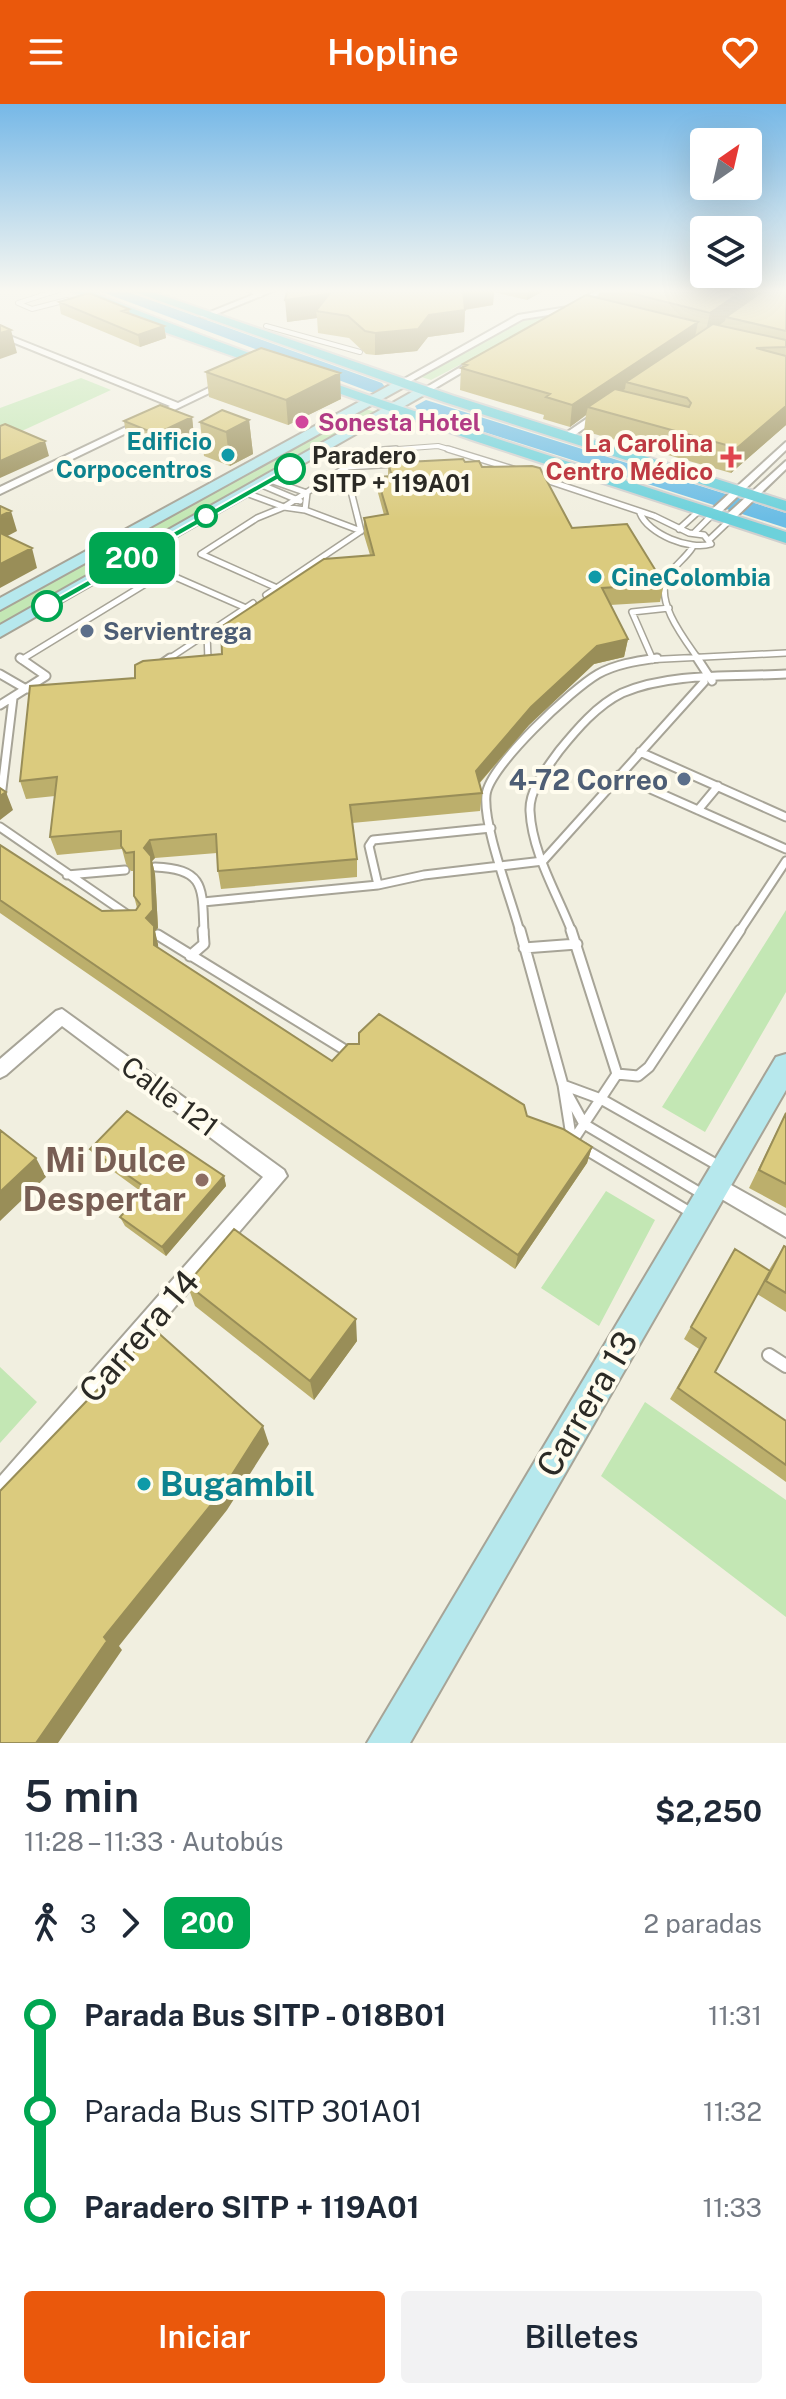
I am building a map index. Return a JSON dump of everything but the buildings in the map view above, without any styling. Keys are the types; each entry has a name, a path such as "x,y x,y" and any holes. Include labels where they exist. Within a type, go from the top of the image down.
{"main road":[{"path":"275,365 721,513 786,538"},
{"path":"349,365 742,495 786,506"},
{"path":"0,605 401,383"},
{"path":"0,632 424,391"},
{"name":"Carrera 13","path":"387,1743 786,1065"}],"street":[{"path":"78,365 178,406"},
{"path":"246,374 263,365"},
{"path":"401,383 433,365"},
{"path":"424,391 470,365"},
{"path":"0,491 178,406 210,394 232,380"},
{"path":"566,437 610,407"},
{"path":"742,495 786,445"},
{"path":"721,513 786,464"},
{"name":"Calle 121","path":"0,1070 62,1016 277,1176"},
{"name":"Carrera 14","path":"0,1494 277,1176"},
{"path":"712,1192 786,1227"}],"lane":[{"path":"277,588 201,554 257,518 299,498 371,451 444,446 710,539"},
{"path":"444,446 449,459 484,459"},
{"path":"371,451 378,465"},
{"path":"484,459 486,468"},
{"path":"345,467 401,464"},
{"path":"345,467 361,531"},
{"path":"510,478 536,476"},
{"path":"259,486 307,493"},
{"path":"259,486 299,498 305,510"},
{"path":"259,486 284,507 305,510 361,531"},
{"path":"305,510 307,493"},
{"path":"640,513 643,521 692,548 708,547 721,513"},
{"path":"679,529 721,513"},
{"path":"680,540 721,513"},
{"path":"266,595 361,531"},
{"path":"692,548 665,583 669,608 708,681"},
{"path":"0,802 5,701 46,676 19,659 160,575 173,576 246,608"},
{"path":"155,668 253,603"},
{"path":"653,660 632,612 669,608"},
{"path":"207,633 208,669"},
{"path":"572,1142 563,1085 491,828 486,792 498,769 596,676 626,664 653,660 786,653"},
{"path":"0,674 26,689 41,689"},
{"path":"572,1142 617,1074 577,944 543,861 531,798 537,781 603,706 621,693 644,687 786,674"},
{"path":"203,902 378,885 424,875 543,861 708,681"},
{"path":"640,752 786,817"},
{"path":"619,775 786,849"},
{"path":"698,810 718,786"},
{"path":"0,827 66,876 139,922"},
{"path":"378,885 369,846 373,840 491,828"},
{"path":"617,1074 638,1076 649,1067 786,861"},
{"path":"155,867 177,866 188,870 196,880 203,902 204,944 190,956"},
{"path":"66,876 125,870"},
{"path":"158,935 355,1055"},
{"path":"524,948 577,944"},
{"path":"563,1085 601,1099 712,1192"},
{"path":"563,1085 584,1124 712,1192"},
{"path":"561,1138 712,1192"},
{"path":"769,1355 786,1366"}],"green space":[{"path":"438,365 459,365 431,380 418,376"},
{"path":"81,378 111,390 0,441 0,408"},
{"path":"365,409 376,412 140,546 128,540"},
{"path":"122,544 134,550 0,625 0,611"},
{"path":"786,910 786,992 705,1132 662,1107"},
{"path":"606,1191 655,1220 599,1326 541,1288"},
{"path":"0,1367 37,1402 0,1443"},
{"path":"645,1402 786,1500 786,1617 601,1476"}],"waterway":[{"path":"315,365 375,387"},
{"path":"426,406 786,521"}],"bus line":[{"name":"200","path":"47,606 290,469"}],"place":[{"name":"Sonesta Hotel","path":"302,422"},
{"name":"Edificio Corpocentros","path":"228,455"},
{"name":"La Carolina Centro Médico","path":"731,457"},
{"name":"Paradero SITP + 119A01","path":"290,469"},
{"name":"CineColombia","path":"595,577"},
{"name":"Servientrega","path":"87,631"},
{"name":"4-72 Correo","path":"684,779"},
{"name":"Mi Dulce Despertar","path":"202,1180"},
{"name":"Bugambil","path":"144,1484"}]}
